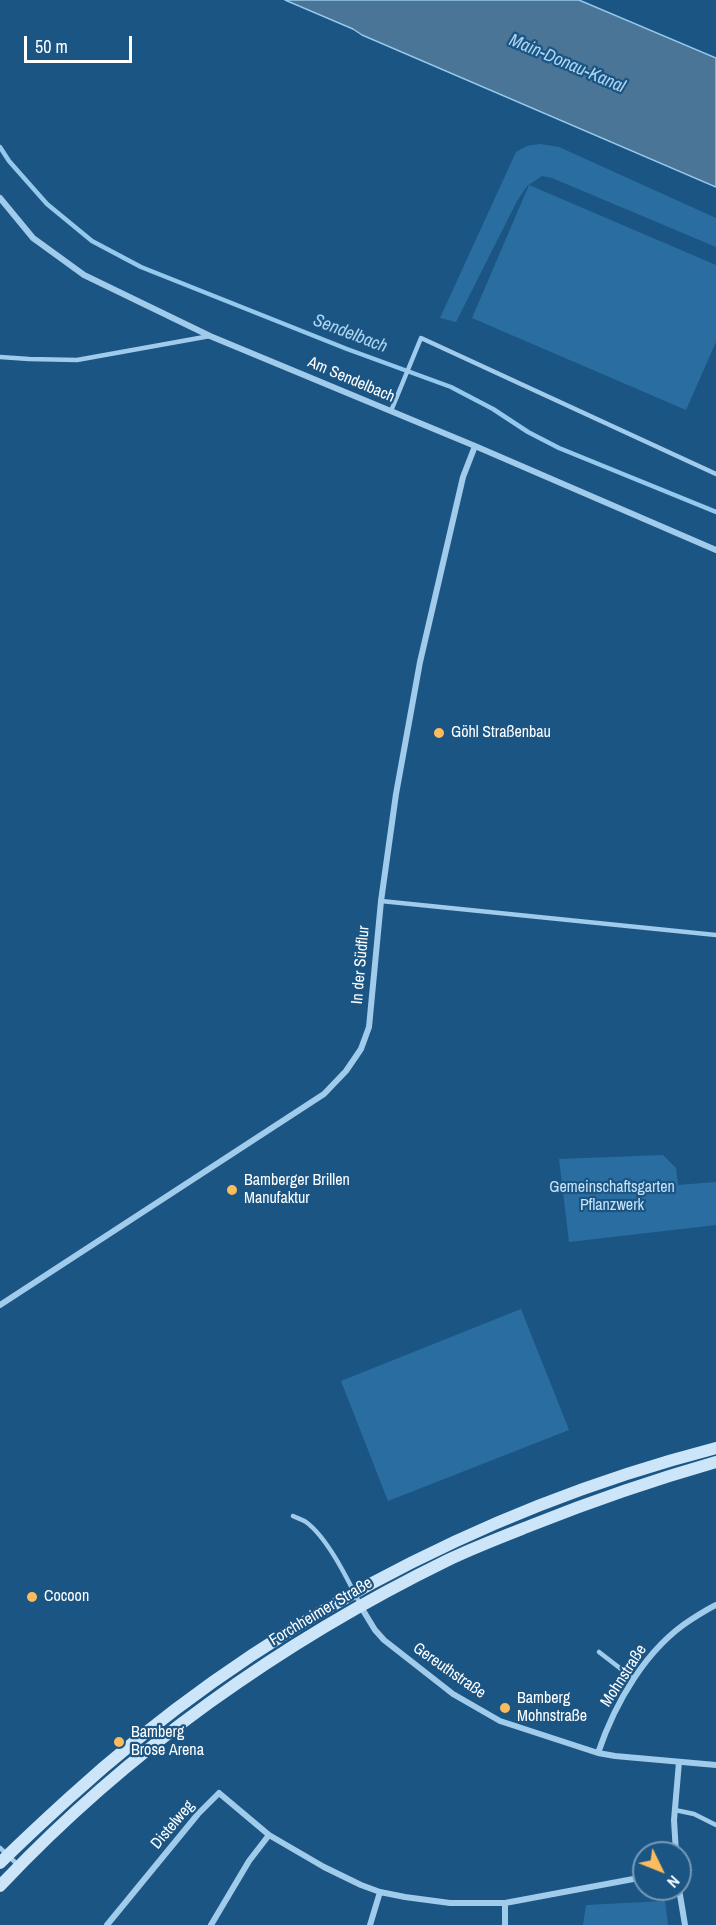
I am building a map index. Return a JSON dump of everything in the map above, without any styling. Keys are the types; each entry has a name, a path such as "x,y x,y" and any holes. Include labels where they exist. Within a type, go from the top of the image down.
{"street":[{"name":"Am Sendelbach","path":"0,198 33,238 84,275 210,336 475,446 716,550"},
{"name":"In der Südflur","path":"0,1305 324,1094 346,1071 361,1049 369,1027 381,902 396,794 420,662 463,477 475,446"},
{"name":"Forchheimer Straße","path":"3,1856 94,1775 174,1709 258,1650 354,1593 445,1545 540,1505 629,1473 716,1448"},
{"name":"Forchheimer Straße","path":"0,1886 112,1779 173,1730 269,1662 360,1606 449,1559 499,1538 639,1485 716,1462"},
{"name":"Mohnstraße","path":"598,1753 611,1721 634,1679 664,1642 690,1620 716,1605"},
{"name":"Gereuthstraße","path":"360,1606 384,1640 453,1694 500,1721 598,1753 716,1766"},
{"path":"676,1841 675,1810 679,1762"},
{"name":"Distelweg","path":"106,1925 198,1814 219,1793 269,1835 324,1867 380,1892 432,1901 505,1903 632,1879"},
{"path":"211,1925 249,1861 269,1835"},
{"path":"370,1925 380,1892"},
{"path":"681,1901 685,1925"},
{"path":"505,1903 505,1925"}],"lane":[{"path":"0,357 28,360 77,360 210,336"},
{"path":"391,411 421,338 716,474"},
{"path":"381,902 716,935"},
{"path":"293,1516 306,1522 320,1536 337,1562 360,1606"},
{"path":"599,1652 634,1679"},
{"path":"675,1810 694,1814 716,1825"},
{"path":"3,1856 19,1866"}],"green space":[{"path":"540,144 559,147 716,218 716,247 552,178 542,176 527,186 517,201 456,322 440,318 516,152 527,146"},
{"path":"529,185 716,265 716,342 686,410 472,318"},
{"name":"Gemeinschaftsgarten Pflanzwerk","path":"663,1155 676,1168 678,1185 716,1182 716,1225 569,1242 559,1159"},
{"path":"521,1309 569,1430 388,1501 341,1381"},
{"path":"665,1901 668,1925 583,1925 586,1905"}],"water":[{"name":"Main-Donau-Kanal","path":"285,0 579,0 716,58 716,187 362,35"}],"waterway":[{"name":"Sendelbach","path":"0,147 9,161 47,204 92,241 141,267 347,349 451,387 559,448 716,512"}],"place":[{"name":"Göhl Straßenbau","path":"439,733"},
{"name":"Bamberger Brillen Manufaktur","path":"232,1190"},
{"name":"Cocoon","path":"32,1597"},
{"name":"Bamberg Mohnstraße","path":"505,1708"},
{"name":"Bamberg Brose Arena","path":"119,1742"}]}
